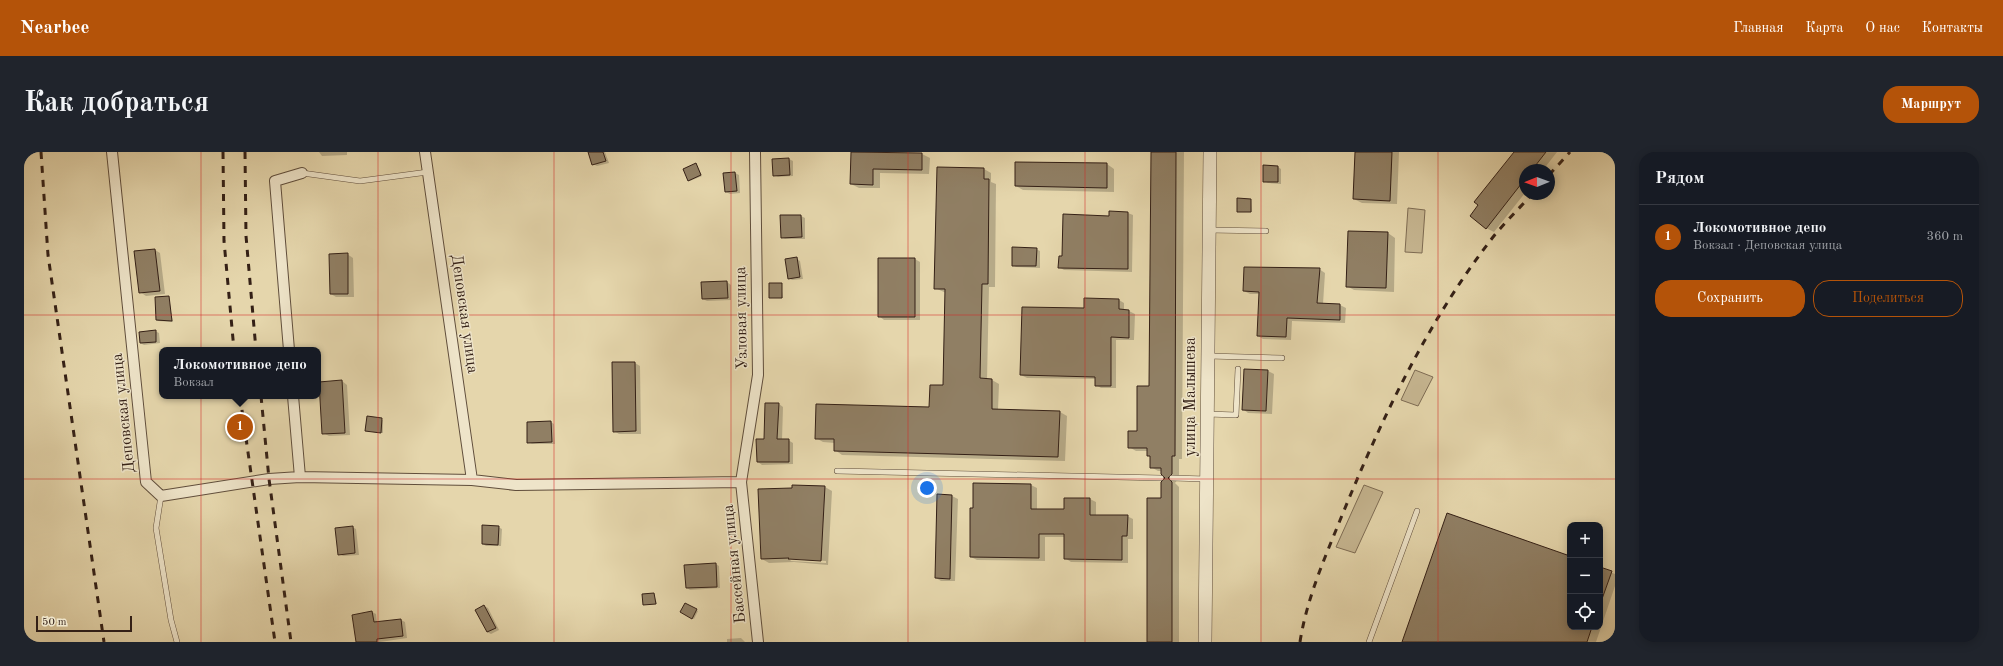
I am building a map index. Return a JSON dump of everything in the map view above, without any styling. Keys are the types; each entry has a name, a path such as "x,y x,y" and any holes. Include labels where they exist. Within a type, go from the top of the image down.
{"street":[{"name":"Деповская улица","path":"112,152 146,482 161,496"},
{"name":"Деповская улица","path":"425,152 472,480"},
{"name":"Узловая улица","path":"741,482 758,375 754,152"},
{"name":"улица Малышева","path":"1205,642 1210,152"},
{"path":"289,347 275,181 302,173"},
{"path":"293,399 300,477"},
{"path":"161,496 257,481 300,477 472,480 516,485 741,482"},
{"name":"Бассейная улица","path":"741,482 758,642"}],"lane":[{"path":"302,173 360,181 428,172"},
{"path":"1209,230 1266,231"},
{"path":"1208,356 1282,358"},
{"path":"1208,414 1236,415 1238,369"},
{"path":"837,471 1161,478"},
{"path":"1172,478 1207,479"},
{"path":"161,496 156,528 170,620 177,642"},
{"path":"1369,642 1417,511"}],"shaded area":[{"path":"1408,208 1425,210 1422,253 1405,252"},
{"path":"1415,370 1433,377 1418,406 1401,400"},
{"path":"1364,485 1383,492 1355,553 1336,547"}],"building":[{"path":"588,152 603,152 606,161 592,165"},
{"path":"851,152 922,153 922,170 873,169 873,185 850,184"},
{"path":"1151,152 1176,152 1175,456 1172,456 1172,474 1168,478 1172,482 1172,642 1147,642 1147,498 1161,498 1161,482 1165,478 1161,474 1161,468 1150,468 1150,456 1147,456 1147,448 1128,448 1128,431 1137,431 1137,386 1149,386"},
{"path":"1355,152 1392,152 1390,201 1353,199"},
{"path":"1514,152 1546,152 1537,164 1519,164 1519,187 1486,229 1470,216 1478,205 1474,202"},
{"path":"789,158 790,175 773,176 772,159"},
{"path":"1015,162 1107,163 1107,188 1015,186"},
{"path":"696,163 701,175 688,181 683,169"},
{"path":"1263,165 1278,166 1278,182 1263,182"},
{"path":"937,167 984,168 984,179 989,179 988,284 982,284 980,378 992,379 992,409 1060,411 1058,457 834,451 834,439 815,439 816,404 929,407 930,385 943,385 945,289 934,289"},
{"path":"735,172 737,191 725,192 723,173"},
{"path":"1237,198 1251,199 1251,212 1237,212"},
{"path":"1109,211 1128,212 1128,269 1058,268 1059,256 1062,256 1063,214 1109,216"},
{"path":"780,215 801,215 802,237 781,238"},
{"path":"1348,231 1388,232 1386,288 1346,287"},
{"path":"1012,247 1037,248 1036,266 1012,266"},
{"path":"155,249 160,291 139,293 134,251"},
{"path":"348,253 348,294 330,294 329,254"},
{"path":"797,257 800,277 788,279 785,259"},
{"path":"878,258 915,258 915,317 878,317"},
{"path":"1244,267 1320,268 1317,303 1340,304 1340,320 1287,318 1286,337 1257,336 1259,292 1243,291"},
{"path":"727,281 728,298 702,299 701,282"},
{"path":"769,283 782,283 782,298 769,298"},
{"path":"169,296 172,321 156,320 155,297"},
{"path":"1084,298 1119,299 1119,309 1129,310 1129,338 1111,337 1111,386 1095,386 1095,377 1020,375 1022,307 1084,308"},
{"path":"156,330 156,342 140,343 139,332"},
{"path":"612,362 635,362 636,431 613,432"},
{"path":"1244,369 1268,370 1266,411 1242,410"},
{"path":"342,380 345,433 322,434 320,399 321,382"},
{"path":"765,403 779,403 777,439 789,439 789,462 757,462 756,439 764,439"},
{"path":"367,416 382,418 381,433 365,431"},
{"path":"551,421 552,442 527,443 527,422"},
{"path":"973,483 1031,484 1031,509 1064,509 1064,498 1090,498 1090,515 1128,515 1127,536 1122,536 1122,560 1064,559 1064,534 1039,534 1039,558 970,557 970,508 973,508"},
{"path":"792,485 825,486 821,561 788,559 789,558 761,559 758,489 792,488"},
{"path":"937,494 952,495 950,579 935,578"},
{"path":"1447,513 1567,555 1567,630 1591,630 1587,642 1402,642"},
{"path":"482,525 499,526 498,545 482,544"},
{"path":"353,526 355,553 338,555 335,528"},
{"path":"716,563 717,587 686,588 684,565"},
{"path":"1603,568 1612,571 1603,596"},
{"path":"654,593 656,604 643,605 642,594"},
{"path":"685,603 697,609 692,619 680,612"},
{"path":"484,605 496,628 487,632 475,610"},
{"path":"372,611 374,622 401,619 403,636 377,639 377,642 356,642 352,615"}],"railway":[{"path":"41,152 48,255 104,642"},
{"path":"223,152 224,241 234,347"},
{"path":"245,152 246,236 256,347"},
{"path":"1555,168 1570,152"},
{"path":"1300,642 1307,609 1324,560 1358,477 1390,407 1426,338 1467,272 1495,235 1526,200"},
{"path":"240,399 275,642"},
{"path":"261,399 269,479 291,642"}],"place":[{"name":"Локомотивное депо","path":"240,427"}]}
